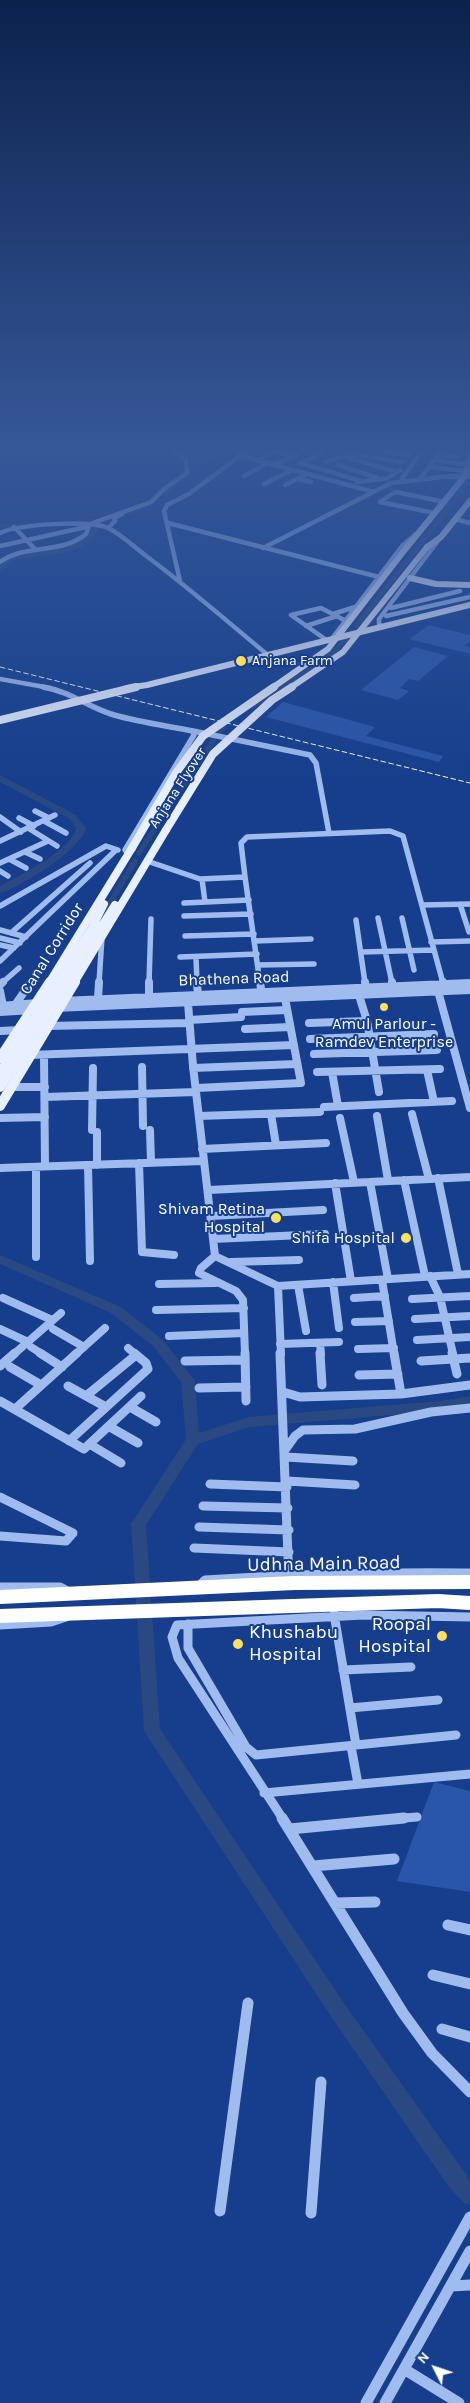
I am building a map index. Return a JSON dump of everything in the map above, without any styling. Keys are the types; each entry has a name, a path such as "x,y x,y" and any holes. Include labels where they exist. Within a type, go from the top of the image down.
{"highway":[{"name":"Udhna Main Road","path":"77,1595 198,1587 290,1578 470,1582"},
{"path":"0,1597 77,1595"},
{"path":"0,1616 77,1614 175,1608 333,1610 438,1601 470,1603"}],"main road":[{"name":"Anjana Flyover","path":"129,854 176,773 203,736 328,649 394,564"},
{"name":"Anjana Flyover","path":"145,863 213,754 268,703 343,652 413,564"},
{"path":"410,578 439,584 470,585"},
{"path":"422,606 465,598"},
{"path":"0,716 79,699 100,697 119,689 147,685 267,655 381,625 422,606 465,598"},
{"path":"0,720 79,699 108,686 126,685 267,655"},
{"path":"0,1073 92,928 124,871 129,854"},
{"name":"Canal Corridor","path":"0,1058 20,1030 129,854"},
{"path":"0,1087 136,872 145,863"},
{"path":"0,1106 145,863"}],"street":[{"path":"157,564 180,581 267,655"},
{"path":"177,564 180,581"},
{"path":"330,564 379,576"},
{"path":"346,621 321,608 291,615 329,639 346,621 388,564"},
{"path":"381,625 379,619 420,564"},
{"path":"439,584 437,590 442,601"},
{"path":"427,592 442,601"},
{"path":"422,606 388,612 465,598 470,593"},
{"path":"306,626 357,606"},
{"path":"0,679 32,683 79,699 92,707 115,715 300,752 313,758 316,763 329,833"},
{"path":"92,707 100,697"},
{"path":"129,854 126,850 194,735 193,731"},
{"path":"35,811 50,818 66,833"},
{"path":"0,817 21,832"},
{"path":"20,818 57,846"},
{"path":"0,840 50,818"},
{"path":"263,999 245,877 241,843 244,838 390,831 402,834 434,950 470,1108"},
{"path":"0,863 48,841"},
{"path":"0,906 106,846 129,854"},
{"path":"0,961 116,850"},
{"path":"25,852 40,859"},
{"path":"10,859 26,868"},
{"path":"11,933 90,863"},
{"path":"145,863 202,879 245,877"},
{"path":"0,871 8,876"},
{"path":"202,879 205,902"},
{"path":"184,903 249,900"},
{"path":"460,904 469,932"},
{"path":"422,905 470,904"},
{"path":"184,916 251,914"},
{"path":"378,918 393,986"},
{"path":"402,918 414,970"},
{"path":"149,996 152,919"},
{"path":"356,920 362,952 361,991 379,1092"},
{"path":"0,930 26,937"},
{"path":"185,936 311,939"},
{"path":"98,999 102,937"},
{"path":"431,942 470,942"},
{"path":"0,943 20,943"},
{"path":"0,943 14,948"},
{"path":"362,952 434,950"},
{"path":"180,957 257,954"},
{"path":"196,956 198,1002"},
{"path":"258,966 314,964"},
{"path":"0,984 18,968"},
{"path":"15,1005 40,970"},
{"name":"Bhathena Road","path":"1,1008 34,1007 98,999 262,991 442,989 470,983"},
{"name":"Bhathena Road","path":"62,1004 188,1003 285,998 393,986 470,990"},
{"path":"0,991 1,1008"},
{"path":"45,1097 142,1094 298,1084 302,1081 285,998"},
{"path":"188,1003 193,1068 197,1090 203,1160 209,1190 215,1256 199,1272 202,1276 240,1294 243,1300 246,1402"},
{"name":"Bhathena Road","path":"1,1008 15,1005 34,1007"},
{"path":"48,1026 189,1021 287,1010"},
{"path":"308,1023 367,1021"},
{"path":"245,1029 290,1027"},
{"path":"0,1031 20,1030"},
{"path":"310,1039 434,1034"},
{"path":"30,1055 294,1045"},
{"path":"314,1054 437,1050"},
{"path":"36,1257 40,1167 45,1117 44,1055"},
{"path":"193,1068 297,1064"},
{"path":"142,1067 142,1094 151,1162"},
{"path":"90,1261 94,1131 93,1068"},
{"path":"317,1072 440,1069"},
{"path":"428,1070 434,1102"},
{"path":"332,1072 338,1106"},
{"path":"11,1087 45,1087"},
{"path":"199,1116 271,1114 338,1106 452,1101"},
{"path":"271,1114 276,1145"},
{"path":"412,1114 429,1179"},
{"path":"376,1116 388,1180"},
{"path":"0,1118 45,1117"},
{"path":"340,1118 354,1182"},
{"path":"202,1149 326,1143"},
{"path":"0,1168 203,1160"},
{"path":"139,1163 142,1252 174,1255"},
{"path":"209,1190 470,1177"},
{"path":"438,1178 458,1274"},
{"path":"404,1180 427,1276 440,1298 457,1374"},
{"path":"370,1182 385,1279 385,1296 401,1394"},
{"path":"335,1183 351,1281"},
{"path":"211,1216 322,1210"},
{"path":"214,1239 325,1234"},
{"path":"215,1256 278,1286 470,1274"},
{"path":"229,1262 299,1260"},
{"path":"333,1282 339,1328"},
{"path":"159,1284 218,1283"},
{"path":"298,1285 306,1331"},
{"path":"278,1286 290,1578 375,1571 470,1573"},
{"path":"354,1298 385,1296"},
{"path":"412,1299 470,1296"},
{"path":"3,1298 52,1324 84,1347"},
{"path":"156,1310 244,1308"},
{"path":"0,1366 30,1344 61,1313"},
{"path":"416,1319 470,1316"},
{"path":"355,1322 389,1321"},
{"path":"15,1409 105,1328"},
{"path":"0,1329 30,1344 62,1367"},
{"path":"169,1336 244,1333"},
{"path":"416,1340 470,1337"},
{"path":"280,1344 339,1342"},
{"path":"320,1343 322,1385"},
{"path":"69,1441 148,1369 146,1363 128,1348"},
{"path":"358,1349 394,1348"},
{"path":"86,1396 136,1355"},
{"path":"421,1361 470,1358"},
{"path":"185,1361 245,1360"},
{"path":"10,1367 41,1385"},
{"path":"359,1374 398,1374"},
{"path":"68,1386 106,1407"},
{"path":"283,1395 300,1397 401,1394 470,1386"},
{"path":"199,1388 246,1387"},
{"path":"0,1401 84,1449 91,1445 141,1396"},
{"path":"130,1407 156,1422"},
{"path":"286,1454 295,1436 303,1430 355,1429 431,1412 470,1408"},
{"path":"110,1426 138,1443"},
{"path":"91,1445 121,1463"},
{"path":"286,1454 353,1461"},
{"path":"210,1484 354,1485"},
{"path":"0,1497 73,1533 70,1540 66,1541 0,1536"},
{"path":"203,1506 288,1508"},
{"path":"199,1527 288,1530"},
{"path":"194,1548 289,1552"},
{"path":"0,1587 60,1587 77,1595"},
{"path":"470,1617 333,1610 177,1625 172,1630 172,1640 178,1658 264,1793 290,1829 403,2013 432,2053 470,2092"},
{"path":"333,1610 350,1708 358,1784"},
{"path":"0,1624 52,1622 77,1614"},
{"path":"188,1624 188,1648 251,1752 262,1756 456,1735"},
{"path":"343,1670 412,1667"},
{"path":"350,1708 438,1700"},
{"path":"264,1793 470,1774"},
{"path":"290,1829 417,1817"},
{"path":"313,1866 394,1859"},
{"path":"335,1903 375,1902"},
{"path":"448,1925 470,1930"},
{"path":"433,1975 470,1984"},
{"path":"220,2211 248,2003"},
{"path":"442,2029 470,2037"},
{"path":"311,2213 320,2082"},
{"path":"366,2403 470,2217"},
{"path":"385,2403 470,2252"},
{"path":"451,2286 470,2284"},
{"path":"404,2369 459,2403"}],"shaded area":[{"path":"429,625 470,635 470,641 465,646 470,647 470,654 409,639"},
{"path":"414,647 448,656 418,681 409,679 400,688 409,691 398,700 361,690"},
{"path":"283,702 375,727 366,736 443,756 439,762 266,717"},
{"path":"434,1782 470,1791 470,1892 397,1881"}],"waterway":[{"path":"0,571 6,564"},
{"path":"356,626 405,564"},
{"path":"281,688 327,658 346,639"},
{"path":"253,706 283,687"},
{"path":"219,732 223,727"},
{"path":"139,853 214,739"},
{"path":"0,778 73,817 81,826 78,837 59,854 0,890"},
{"path":"99,921 135,861"},
{"path":"0,1259 116,1310 158,1343 188,1381 193,1440"},
{"path":"193,1440 249,1422 440,1406 470,1401"},
{"path":"193,1440 138,1524 152,1731 339,2012 456,2180 470,2195"}],"railway":[{"path":"0,667 470,783"}],"place":[{"name":"Anjana Farm","path":"241,661"},
{"name":"Amul Parlour - Ramdev Enterprise","path":"384,1007"},
{"name":"Shivam Retina Hospital","path":"276,1218"},
{"name":"Shifa Hospital","path":"406,1238"},
{"name":"Roopal Hospital","path":"442,1636"},
{"name":"Khushabu Hospital","path":"238,1644"}]}
